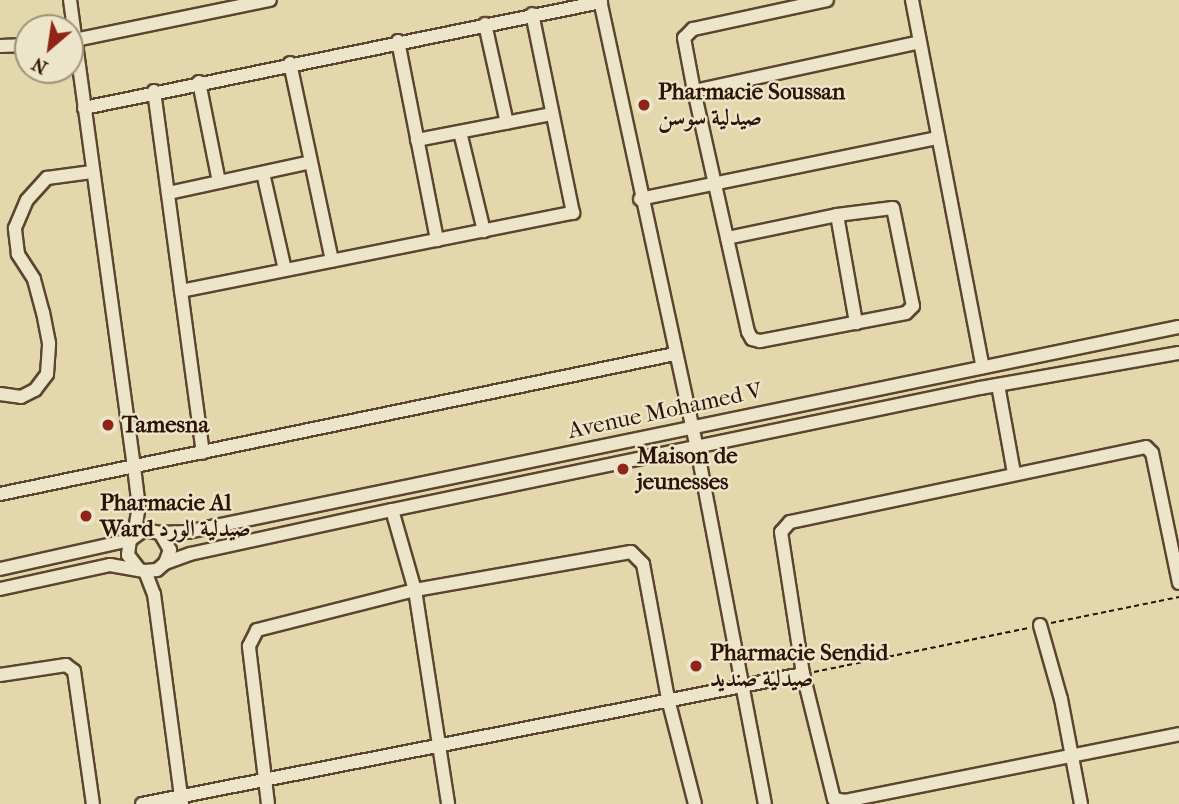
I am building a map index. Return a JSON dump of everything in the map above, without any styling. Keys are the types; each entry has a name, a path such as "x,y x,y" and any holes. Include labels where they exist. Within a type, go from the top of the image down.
{"street":[{"path":"84,39 270,0"},
{"path":"727,238 837,215 893,208 905,254 911,309 856,323 752,339 727,238 684,38 687,31 827,0"},
{"path":"912,0 983,367"},
{"path":"84,108 154,91 600,1 640,199 697,448 739,684 765,804"},
{"path":"181,291 573,213 532,14"},
{"path":"485,24 507,123"},
{"path":"398,41 437,240"},
{"path":"694,91 920,42"},
{"path":"290,63 332,261"},
{"path":"199,82 219,182"},
{"path":"80,84 139,505 128,555 142,570 154,594 181,801"},
{"path":"154,91 204,453"},
{"path":"417,140 552,114"},
{"path":"460,132 484,230"},
{"path":"640,199 938,138"},
{"path":"168,193 311,163"},
{"path":"0,394 21,397 35,390 47,374 49,343 43,313 34,279 18,254 15,228 27,200 47,178 92,172"},
{"path":"263,173 285,270"},
{"path":"837,215 856,323"},
{"name":"Avenue Mohamed V","path":"157,531 187,532 1179,327"},
{"name":"Avenue Mohamed V","path":"162,566 191,554 392,510 998,385 1179,353"},
{"path":"0,494 675,355"},
{"path":"998,385 1014,473"},
{"path":"1179,583 1149,448 1014,473 785,524 781,538 803,674 829,790 839,801 1179,734"},
{"path":"139,505 170,550 154,594"},
{"path":"392,510 415,590 436,748 448,804"},
{"path":"0,569 157,531"},
{"path":"268,804 263,782 251,635 263,628 415,590 637,553 643,564 668,699 695,804"},
{"path":"0,589 110,565 142,570 162,566"},
{"path":"1040,625 1061,699 1081,804"},
{"path":"0,675 66,665 74,671 93,804"},
{"path":"142,804 181,801 739,684 803,674"}],"path":[{"path":"803,674 1179,597"}],"place":[{"name":"Pharmacie Soussan صيدلية سوسن","path":"644,105"},
{"name":"Tamesna","path":"108,425"},
{"name":"Maison de jeunesses","path":"623,469"},
{"name":"Pharmacie Al Ward صيدلية الورد","path":"86,516"},
{"name":"Pharmacie Sendid صيدلية صنديد","path":"696,666"}]}
